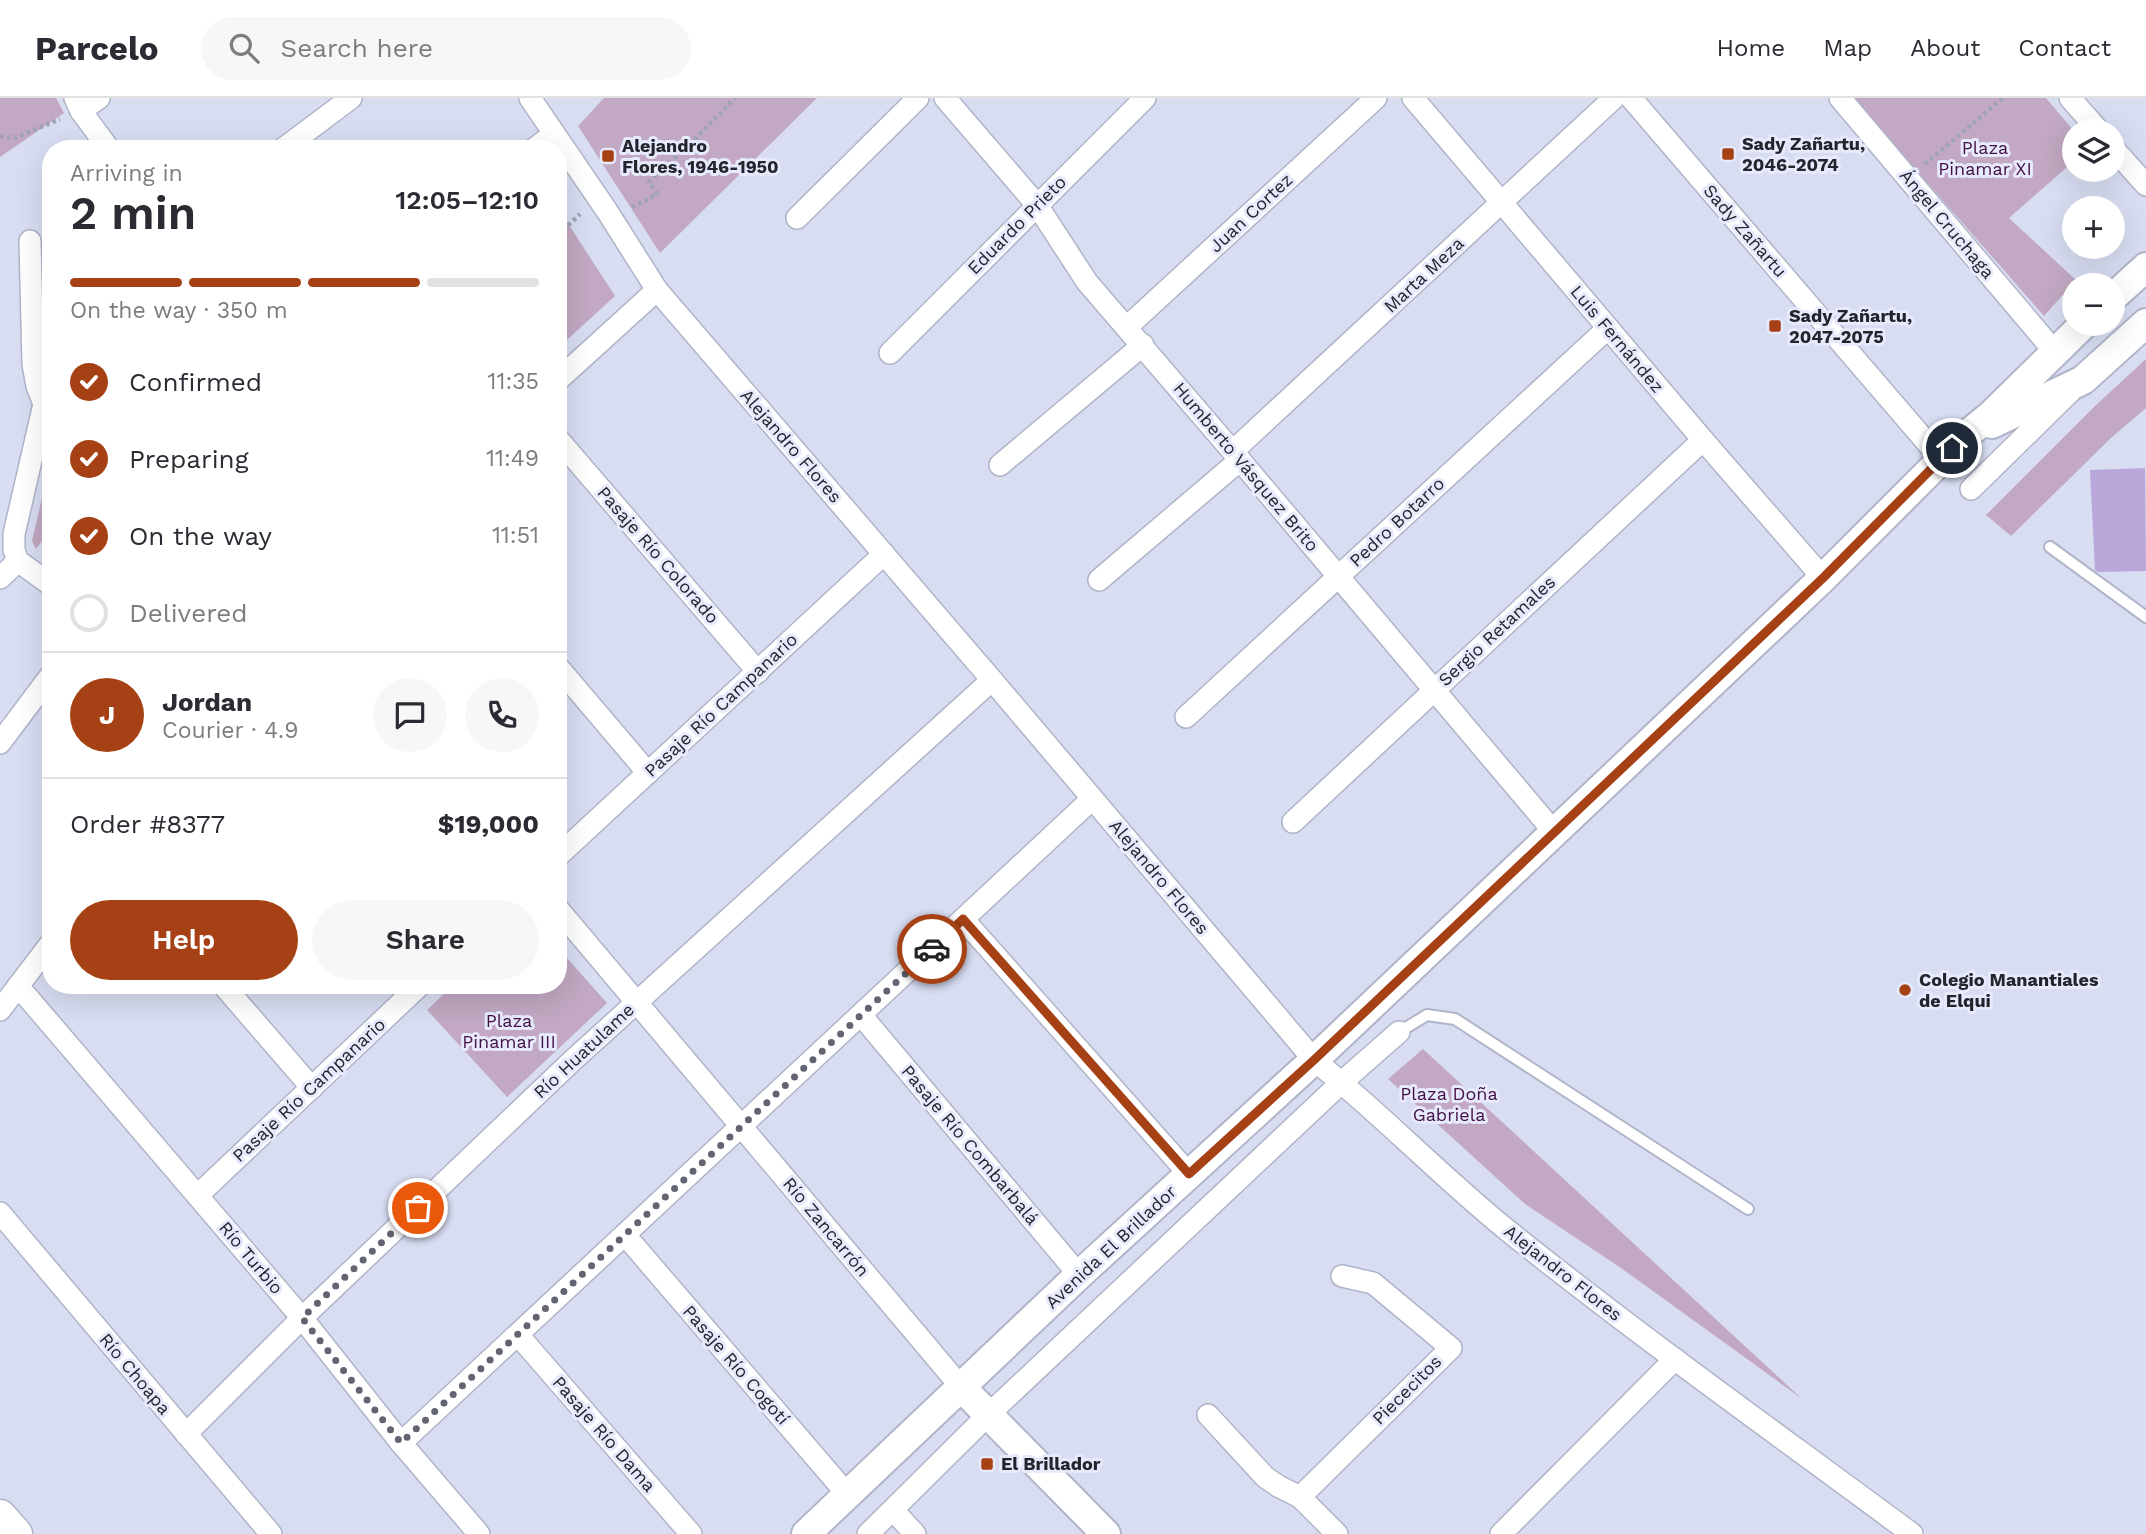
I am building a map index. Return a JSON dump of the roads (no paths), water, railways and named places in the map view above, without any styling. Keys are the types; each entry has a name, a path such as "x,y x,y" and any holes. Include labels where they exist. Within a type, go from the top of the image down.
{"main road":[{"path":"0,1516 16,1534"}],"street":[{"path":"99,98 78,105 103,140"},
{"path":"295,140 351,98"},
{"name":"Alejandro Flores","path":"530,98 558,140"},
{"path":"797,218 918,98"},
{"name":"Humberto Vásquez Brito","path":"945,98 1037,205 1087,282 1554,832"},
{"name":"Eduardo Prieto","path":"890,353 1146,98"},
{"name":"Juan Cortez","path":"1127,327 1376,98"},
{"name":"Luis Fernández","path":"1413,98 1823,578"},
{"name":"Marta Meza","path":"1099,580 1237,456 1614,98"},
{"name":"Sady Zañartu","path":"1631,98 1941,459"},
{"name":"Ángel Cruchaga","path":"1840,98 2054,351"},
{"path":"2070,98 2088,119"},
{"path":"546,140 554,134"},
{"name":"Alejandro Flores","path":"567,153 657,290 1314,1060 1516,1238 1912,1534"},
{"path":"2125,162 2146,186"},
{"path":"30,242 33,364 37,386 42,392"},
{"path":"2125,287 2146,268"},
{"path":"567,372 657,290"},
{"path":"1971,489 2146,323"},
{"name":"Pedro Botarro","path":"1186,717 1608,328"},
{"name":"Avenida El Brillador","path":"806,1534 1080,1275 1314,1060 1823,578 1941,459 1992,415 2071,336"},
{"path":"1000,466 1143,345"},
{"path":"1964,437 2083,380"},
{"path":"42,424 14,534 14,550 18,561 42,578"},
{"name":"Sergio Retamales","path":"1293,822 1703,440"},
{"name":"Pasaje Río Colorado","path":"567,449 758,672"},
{"name":"Pasaje Río Campanario","path":"567,848 884,554"},
{"path":"0,578 18,561"},
{"path":"567,678 648,773"},
{"name":"Río Huatulame","path":"187,1434 302,1318 572,1061 992,680"},
{"path":"0,743 42,688"},
{"path":"401,1443 1093,799"},
{"path":"963,919 1189,1174"},
{"name":"Río Zancarrón","path":"567,920 961,1387 1106,1534"},
{"path":"0,1010 42,955"},
{"name":"Río Turbio","path":"18,986 302,1318 401,1443 479,1534"},
{"path":"231,994 312,1088"},
{"name":"Pasaje Río Campanario","path":"198,1195 410,994"},
{"name":"Pasaje Río Combarbalá","path":"861,1015 1080,1275"},
{"path":"868,1534 988,1415 1342,1082 1399,1032"},
{"name":"Río Choapa","path":"0,1213 271,1534"},
{"name":"Pasaje Río Cogotí","path":"625,1235 848,1494"},
{"name":"Piececitos","path":"1300,1497 1451,1348 1373,1283 1342,1276"},
{"name":"Pasaje Río Dama","path":"518,1335 691,1534"},
{"path":"1501,1534 1675,1359"},
{"path":"1208,1415 1265,1477 1300,1497 1337,1534"},
{"path":"893,1510 915,1534"}],"lane":[{"path":"2050,547 2146,617"},
{"path":"1399,1032 1427,1015 1455,1019 1748,1209"}],"place":[{"name":"Sady Zañartu, 2046-2074","path":"1728,154"},
{"name":"Alejandro Flores, 1946-1950","path":"608,156"},
{"name":"Sady Zañartu, 2047-2075","path":"1775,326"},
{"name":"Colegio Manantiales de Elqui","path":"1905,990"},
{"name":"El Brillador","path":"987,1464"}],"park label":[{"name":"Plaza Pinamar XI","path":"1985,158"},
{"name":"Plaza Pinamar III","path":"509,1031"},
{"name":"Plaza Doña Gabriela","path":"1449,1104"}]}
